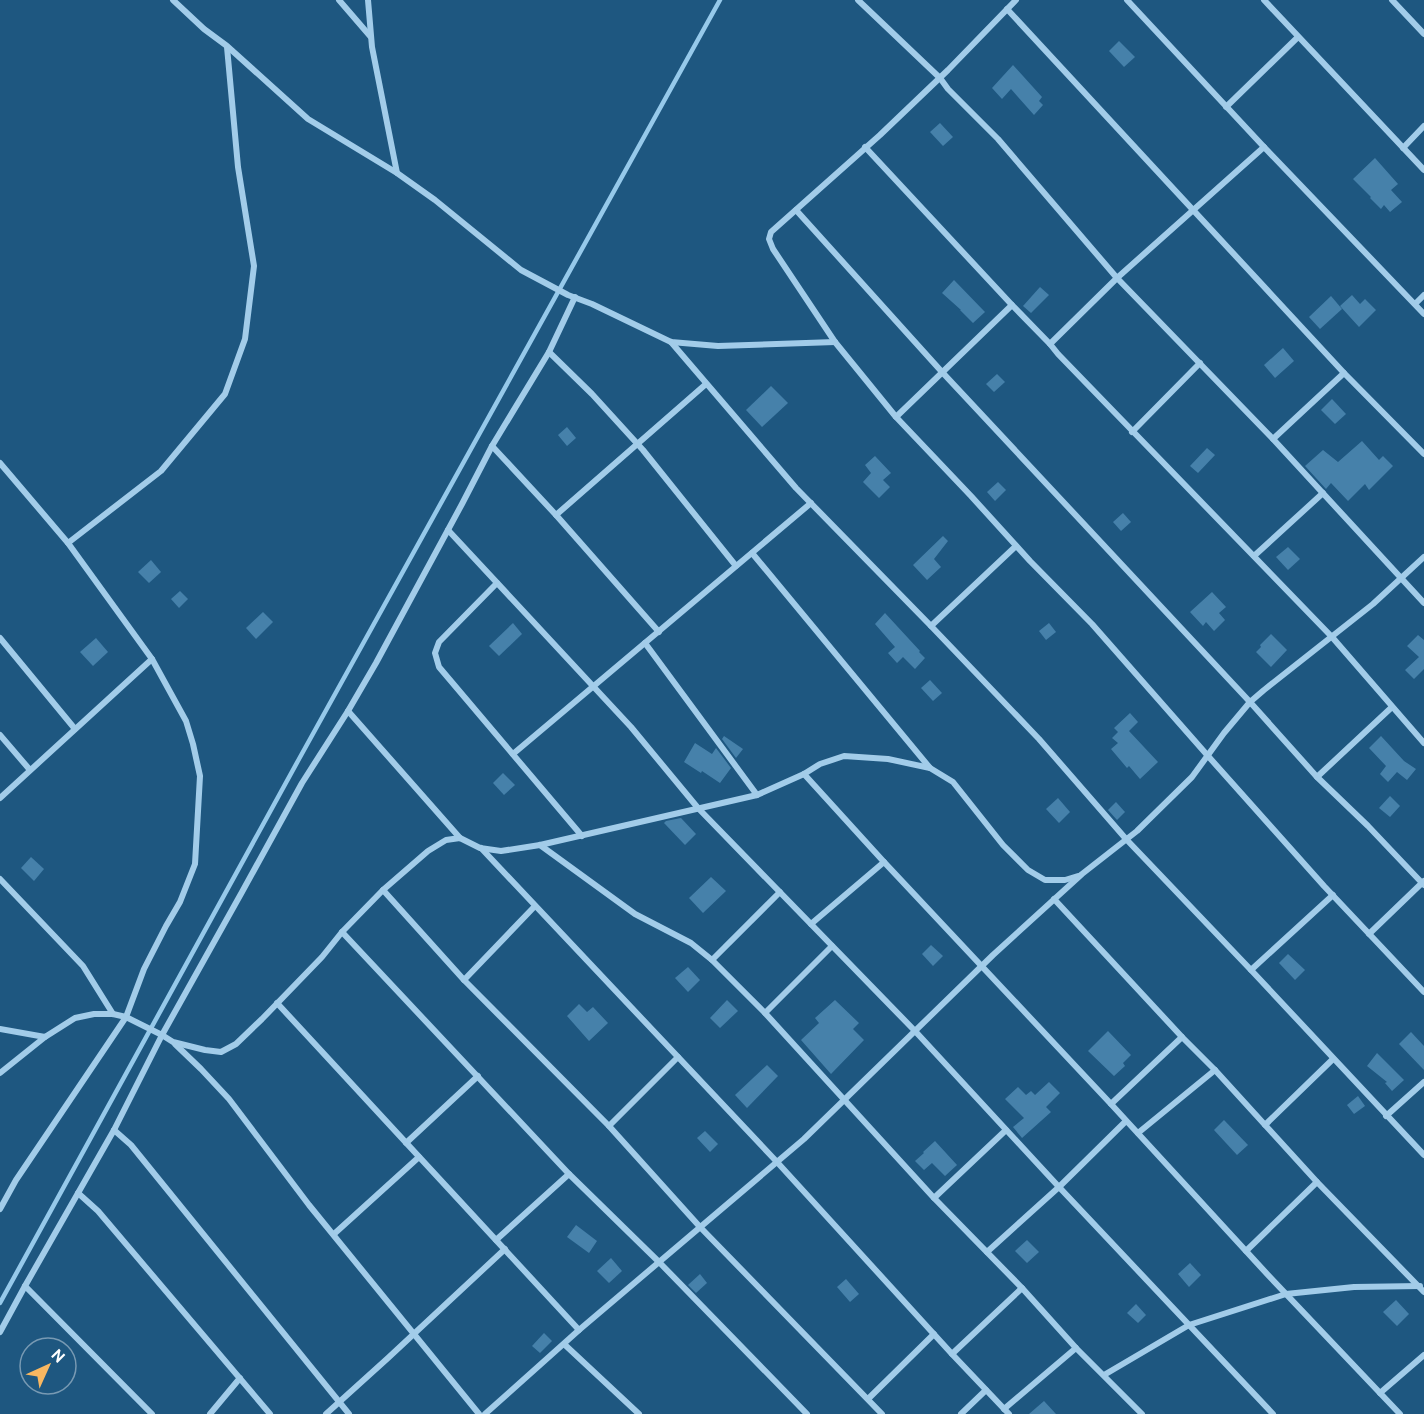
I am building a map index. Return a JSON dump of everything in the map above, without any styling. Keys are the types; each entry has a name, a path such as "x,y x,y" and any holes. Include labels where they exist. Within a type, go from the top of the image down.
{"street":[{"path":"173,0 308,119 398,173 521,270 670,342 718,346 835,342"},
{"path":"339,0 371,37"},
{"path":"368,0 376,67 398,173"},
{"path":"858,0 940,78 998,139 1117,278 1273,439 1424,603"},
{"path":"1016,0 940,78 880,135 771,232 769,240 835,342 896,417 1092,624 1333,895 1424,992"},
{"path":"1127,0 1424,314"},
{"path":"1264,0 1424,170"},
{"path":"1392,0 1424,34"},
{"path":"1007,9 1344,373 1424,454"},
{"path":"1418,28 1424,22"},
{"path":"1226,107 1298,37"},
{"path":"68,543 161,471 225,394 245,339 254,266 238,167 227,46"},
{"path":"1403,148 1424,126"},
{"path":"865,147 1132,432 1332,637 1424,743"},
{"path":"1050,344 1117,278 1264,147"},
{"path":"796,210 942,372 1317,777 1423,883 1369,934"},
{"path":"1415,304 1424,295"},
{"path":"0,1332 114,1130 162,1035 302,783 376,663 492,446 549,352 575,297"},
{"path":"896,417 1012,305"},
{"path":"670,342 811,503 1039,739 1126,839 1424,1155"},
{"path":"549,352 592,394 637,444 736,566"},
{"path":"1132,432 1200,363"},
{"path":"1273,439 1344,373"},
{"path":"556,515 706,384"},
{"path":"492,446 659,632"},
{"path":"0,463 68,543 152,659 186,721 200,776 195,864 180,902 144,969 126,1017 16,1180 0,1209"},
{"path":"1254,556 1323,493"},
{"path":"513,754 811,503"},
{"path":"448,530 631,727 698,807 915,1031 1273,1414"},
{"path":"931,626 1016,546"},
{"path":"752,553 930,768 953,782 1003,845 1028,870 1045,880 1065,880 1082,874"},
{"path":"485,1414 579,1329 804,1139 1054,899 1137,831 1167,802 1192,777 1250,702 1402,579 1424,557"},
{"path":"497,583 440,642 435,653 439,667 582,836"},
{"path":"0,638 75,729"},
{"path":"645,644 757,795"},
{"path":"0,798 152,659"},
{"path":"1317,777 1392,707"},
{"path":"348,711 460,838 480,848 501,851 582,836 757,795 804,774 820,764 844,756 888,759 930,768"},
{"path":"0,735 30,770"},
{"path":"804,774 1400,1414"},
{"path":"173,1042 221,1053 236,1044 322,957 342,932 383,890 428,851 446,840 460,838"},
{"path":"540,845 635,914 691,943 712,960 765,1013 934,1198 1022,1288 1076,1348 1142,1414"},
{"path":"480,848 777,1162 1007,1411 1076,1348"},
{"path":"811,924 884,862"},
{"path":"0,879 83,966 113,1014"},
{"path":"383,890 464,980 609,1126 700,1227 882,1414"},
{"path":"712,960 780,892"},
{"path":"1251,970 1333,895"},
{"path":"1054,899 1317,1182 1422,1288"},
{"path":"464,980 535,906"},
{"path":"342,932 569,1173 807,1414"},
{"path":"765,1013 832,946"},
{"path":"277,1003 579,1329"},
{"path":"0,1073 45,1037 75,1018 93,1014 113,1014 126,1017 173,1042 229,1100 309,1206 479,1414"},
{"path":"0,1029 45,1037"},
{"path":"1111,1104 1182,1037"},
{"path":"609,1126 678,1057"},
{"path":"1265,1125 1334,1059"},
{"path":"1138,1133 1215,1070"},
{"path":"406,1143 478,1076"},
{"path":"1386,1116 1424,1083"},
{"path":"987,1252 1059,1187 1126,1121"},
{"path":"114,1130 131,1145 349,1414"},
{"path":"934,1198 1006,1130"},
{"path":"334,1234 419,1157"},
{"path":"496,1240 569,1173"},
{"path":"1246,1251 1317,1182"},
{"path":"78,1193 99,1211 270,1414"},
{"path":"326,1414 505,1249"},
{"path":"25,1286 152,1414"},
{"path":"1104,1375 1189,1325 1286,1294 1354,1287 1422,1288"},
{"path":"952,1354 1022,1288"},
{"path":"868,1399 934,1334"},
{"path":"564,1344 639,1414"},
{"path":"1380,1393 1424,1355"},
{"path":"210,1414 240,1378"},
{"path":"961,1414 986,1390"}],"building":[{"path":"1119,41 1135,57 1124,67 1109,51"},
{"path":"1013,65 1042,97 1039,101 1043,105 1034,115 1011,89 1002,99 992,88"},
{"path":"940,123 953,137 943,146 930,132"},
{"path":"1375,158 1398,184 1391,190 1402,202 1390,212 1384,205 1381,209 1353,179"},
{"path":"954,280 985,312 973,323 942,293"},
{"path":"1040,287 1049,295 1031,313 1023,306"},
{"path":"1352,295 1360,304 1365,299 1376,310 1359,327 1340,306"},
{"path":"1331,296 1342,309 1320,329 1309,317"},
{"path":"1283,348 1294,361 1275,378 1264,365"},
{"path":"997,374 1005,382 994,392 986,384"},
{"path":"771,386 788,403 762,427 746,410"},
{"path":"1332,399 1346,414 1335,424 1321,410"},
{"path":"567,427 576,438 567,446 558,435"},
{"path":"1362,441 1379,460 1383,456 1393,466 1369,490 1365,484 1348,501 1331,483 1326,489 1305,466 1323,450 1338,462"},
{"path":"1207,448 1215,455 1198,473 1190,466"},
{"path":"875,456 891,473 883,480 890,487 879,498 863,482 871,473 865,465"},
{"path":"998,482 1006,490 995,501 987,492"},
{"path":"1123,513 1131,522 1121,531 1113,522"},
{"path":"943,536 948,541 934,559 941,567 927,580 913,565"},
{"path":"1288,547 1300,559 1288,570 1276,557"},
{"path":"151,560 161,572 149,583 138,572"},
{"path":"180,591 188,599 179,608 171,599"},
{"path":"1212,592 1226,607 1219,613 1225,620 1214,631 1206,622 1203,626 1190,612"},
{"path":"263,612 273,622 256,639 246,628"},
{"path":"885,613 925,658 915,669 903,657 897,663 888,653 895,647 875,624"},
{"path":"513,623 522,634 499,656 489,646"},
{"path":"1049,623 1056,632 1046,640 1039,631"},
{"path":"1271,634 1287,650 1271,667 1256,652"},
{"path":"1418,635 1424,640 1424,669 1414,679 1405,670 1419,657 1407,646"},
{"path":"96,638 108,652 93,666 80,652"},
{"path":"930,680 942,693 933,701 921,688"},
{"path":"1130,713 1138,722 1129,731 1158,762 1140,779 1111,749 1118,743 1112,738 1118,732 1114,728"},
{"path":"724,736 743,749 736,758 722,739"},
{"path":"1381,736 1404,761 1416,769 1407,780 1397,772 1388,782 1380,774 1386,766 1369,748"},
{"path":"695,743 712,754 716,748 731,768 720,783 684,762"},
{"path":"503,773 515,785 504,795 493,783"},
{"path":"1390,796 1400,806 1390,817 1379,808"},
{"path":"1058,798 1070,812 1059,823 1046,809"},
{"path":"1116,802 1125,812 1117,820 1108,810"},
{"path":"681,818 696,834 685,845 664,823"},
{"path":"31,857 44,869 34,881 21,868"},
{"path":"711,877 726,891 703,913 689,898"},
{"path":"931,945 943,956 933,966 922,954"},
{"path":"1288,954 1305,970 1295,980 1279,963"},
{"path":"688,967 700,980 688,992 675,978"},
{"path":"727,1000 738,1011 720,1028 710,1018"},
{"path":"835,1000 859,1023 853,1029 864,1040 831,1074 801,1040 819,1023 815,1018"},
{"path":"579,1004 587,1012 593,1007 608,1023 589,1041 567,1016"},
{"path":"1108,1031 1131,1055 1123,1063 1125,1066 1114,1076 1088,1051"},
{"path":"1411,1032 1424,1046 1424,1070 1399,1044"},
{"path":"1377,1053 1404,1080 1392,1091 1385,1083 1387,1082 1367,1066"},
{"path":"767,1065 778,1076 747,1108 735,1095"},
{"path":"1049,1082 1060,1093 1046,1107 1051,1112 1022,1138 1013,1127 1024,1118 1005,1099 1018,1087 1026,1095 1031,1091 1035,1095"},
{"path":"1358,1096 1365,1106 1354,1114 1347,1105"},
{"path":"1224,1120 1248,1145 1237,1155 1214,1130"},
{"path":"705,1131 718,1144 710,1152 697,1138"},
{"path":"935,1141 957,1165 945,1176 932,1163 924,1170 915,1161"},
{"path":"576,1225 597,1241 589,1253 567,1237"},
{"path":"1027,1240 1039,1252 1027,1263 1015,1251"},
{"path":"611,1258 622,1271 609,1283 597,1271"},
{"path":"1190,1263 1201,1275 1189,1287 1178,1274"},
{"path":"700,1274 707,1283 696,1293 688,1285"},
{"path":"846,1279 859,1294 850,1302 837,1287"},
{"path":"1396,1300 1409,1314 1397,1326 1383,1312"},
{"path":"1136,1304 1146,1315 1138,1323 1127,1313"},
{"path":"544,1333 552,1341 540,1353 532,1346"},
{"path":"1044,1401 1056,1414 1029,1414"}],"waterway":[{"path":"0,1303 720,0"}]}
